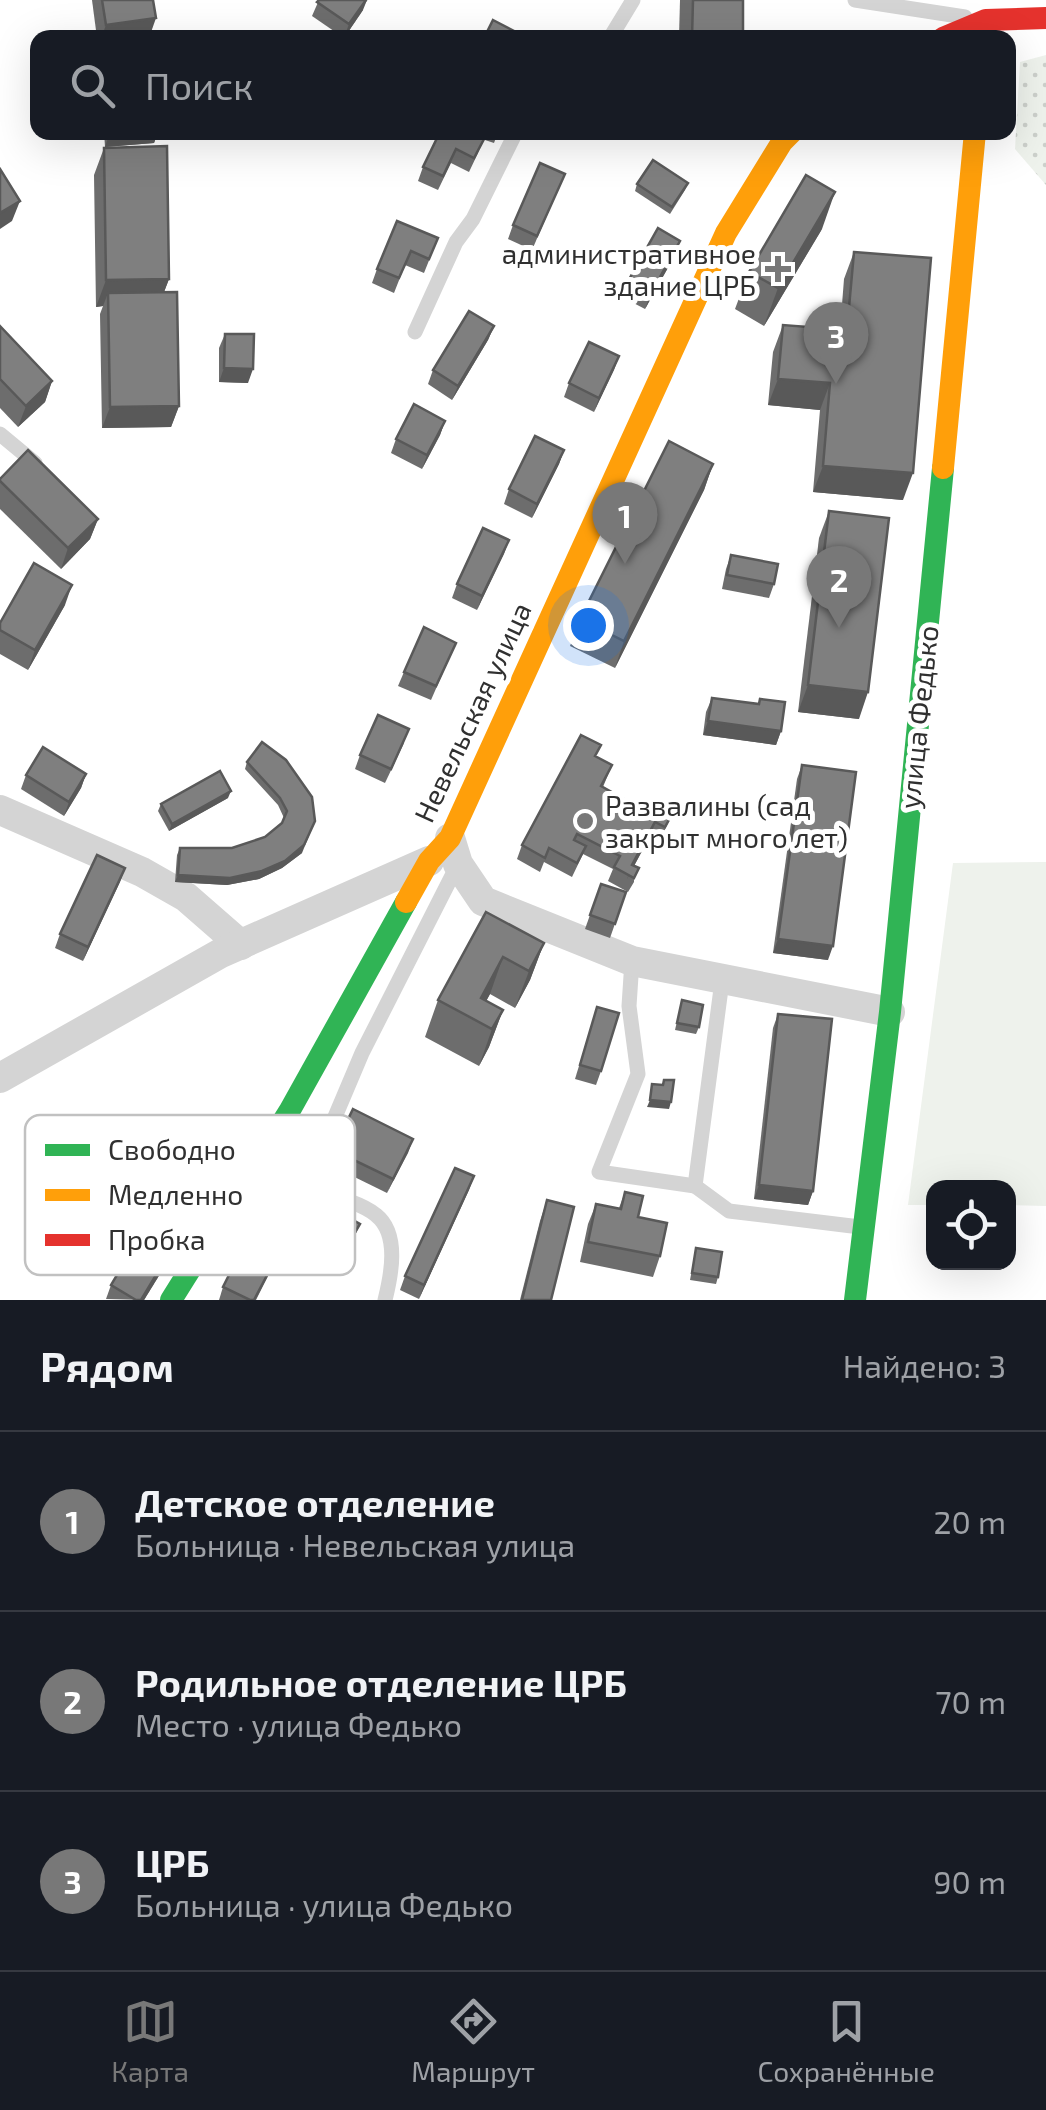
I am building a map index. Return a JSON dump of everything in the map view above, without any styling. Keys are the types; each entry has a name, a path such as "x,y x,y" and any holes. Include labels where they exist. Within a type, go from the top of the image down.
{"street":[{"path":"961,30 985,19 1046,18"},
{"name":"Невельская улица","path":"287,1115 446,854 726,233 784,140"},
{"name":"улица Федько","path":"855,1300 890,1012 974,140"},
{"path":"0,810 142,872 186,897 240,944"},
{"path":"0,1078 240,944 446,854 482,901 632,961 890,1012"},
{"name":"Невельская улица","path":"171,1300 187,1275"}],"lane":[{"path":"615,30 633,0"},
{"path":"855,0 985,19"},
{"path":"416,332 456,242 473,220 511,140"},
{"path":"0,434 35,463"},
{"path":"336,1115 446,854"},
{"path":"632,961 629,1006 638,1074 598,1172 695,1186 729,1211 863,1228"},
{"path":"695,1186 722,981"},
{"path":"355,1205 376,1215 391,1242 385,1300"}],"shaded area":[{"path":"1046,55 1046,185 1015,149 1020,62"},
{"path":"1046,862 1046,1206 1016,1205 1016,1180 926,1180 926,1205 908,1205 953,863"}],"building":[{"path":"102,0 153,0 156,18 106,25"},
{"path":"319,0 366,0 349,24"},
{"path":"693,0 743,0 743,30 692,30"},
{"path":"493,20 512,30 488,30"},
{"path":"436,140 483,140 474,158 456,149 443,176 423,167"},
{"path":"167,146 169,279 106,280 104,148"},
{"path":"653,160 688,183 672,207 637,184"},
{"path":"540,163 565,174 537,236 513,225"},
{"path":"0,169 20,201 0,213"},
{"path":"806,175 835,192 778,288 749,272"},
{"path":"397,221 438,238 429,259 411,251 399,278 377,269"},
{"path":"658,228 680,241 650,295 627,283"},
{"path":"854,252 931,258 913,473 823,466 830,383 778,379 783,325 847,330"},
{"path":"177,292 179,406 110,407 108,293"},
{"path":"469,311 494,326 458,386 433,370"},
{"path":"0,326 52,381 26,406 0,379"},
{"path":"225,334 254,334 253,369 224,368"},
{"path":"589,342 619,356 599,398 569,383"},
{"path":"414,404 445,421 427,455 396,439"},
{"path":"535,436 564,450 537,504 509,489"},
{"path":"669,441 713,464 624,641 580,619"},
{"path":"28,450 98,519 68,548 0,481"},
{"path":"829,511 889,518 868,692 808,685"},
{"path":"483,528 509,540 482,596 457,584"},
{"path":"731,555 778,564 774,584 727,575"},
{"path":"34,563 72,585 35,650 0,630 0,623"},
{"path":"424,627 456,643 436,686 404,672"},
{"path":"712,698 759,704 760,699 785,702 781,731 708,721"},
{"path":"378,715 409,729 391,769 360,755"},
{"name":"Развалины (сад закрыт много лет)","path":"581,735 601,745 595,756 612,765 601,786 644,810 647,804 671,816 665,827 655,822 632,865 639,868 634,878 614,867 620,856 577,834 574,840 586,846 577,863 549,848 545,858 522,845"},
{"path":"262,742 286,760 312,797 315,821 304,845 285,861 262,871 230,878 178,875 180,848 232,848 265,837 282,823 287,811 280,798 247,762"},
{"path":"43,747 86,774 69,802 26,775"},
{"path":"802,765 856,772 833,946 778,939"},
{"path":"220,771 231,791 172,824 161,804"},
{"path":"97,855 125,868 88,947 60,934"},
{"path":"601,884 626,892 615,924 590,915"},
{"path":"486,912 544,943 529,971 503,957 481,998 503,1010 492,1029 438,1000"},
{"path":"682,1000 703,1005 699,1027 677,1023"},
{"path":"597,1007 619,1013 601,1071 580,1065"},
{"path":"778,1014 832,1019 813,1191 759,1185"},
{"path":"664,1080 674,1080 671,1102 650,1100 652,1084 663,1085"},
{"path":"353,1109 413,1139 393,1179 355,1161 355,1115 350,1115"},
{"path":"455,1168 474,1176 424,1285 405,1276"},
{"path":"625,1192 643,1196 638,1217 667,1223 660,1256 588,1242 596,1204 621,1209"},
{"path":"547,1200 574,1207 551,1300 522,1300"},
{"path":"696,1248 722,1252 718,1277 692,1273"},
{"path":"117,1275 156,1275 141,1300 111,1285"},
{"path":"229,1275 267,1275 254,1300 223,1287"}],"traffic: fast":[{"path":"855,1300 890,1012 943,468"},
{"path":"287,1115 406,902"},
{"path":"171,1300 187,1275"}],"traffic: slow":[{"path":"406,902 429,861 450,838 726,233 784,140"},
{"path":"943,468 974,140"}],"traffic: jam":[{"path":"962,30 986,20 1046,18"}],"place":[{"name":"административное здание ЦРБ","path":"778,269"},
{"name":"ЦРБ","path":"836,384"},
{"name":"Детское отделение","path":"625,564"},
{"name":"Родильное отделение ЦРБ","path":"839,628"},
{"name":"Развалины (сад закрыт много лет)","path":"585,821"}]}
